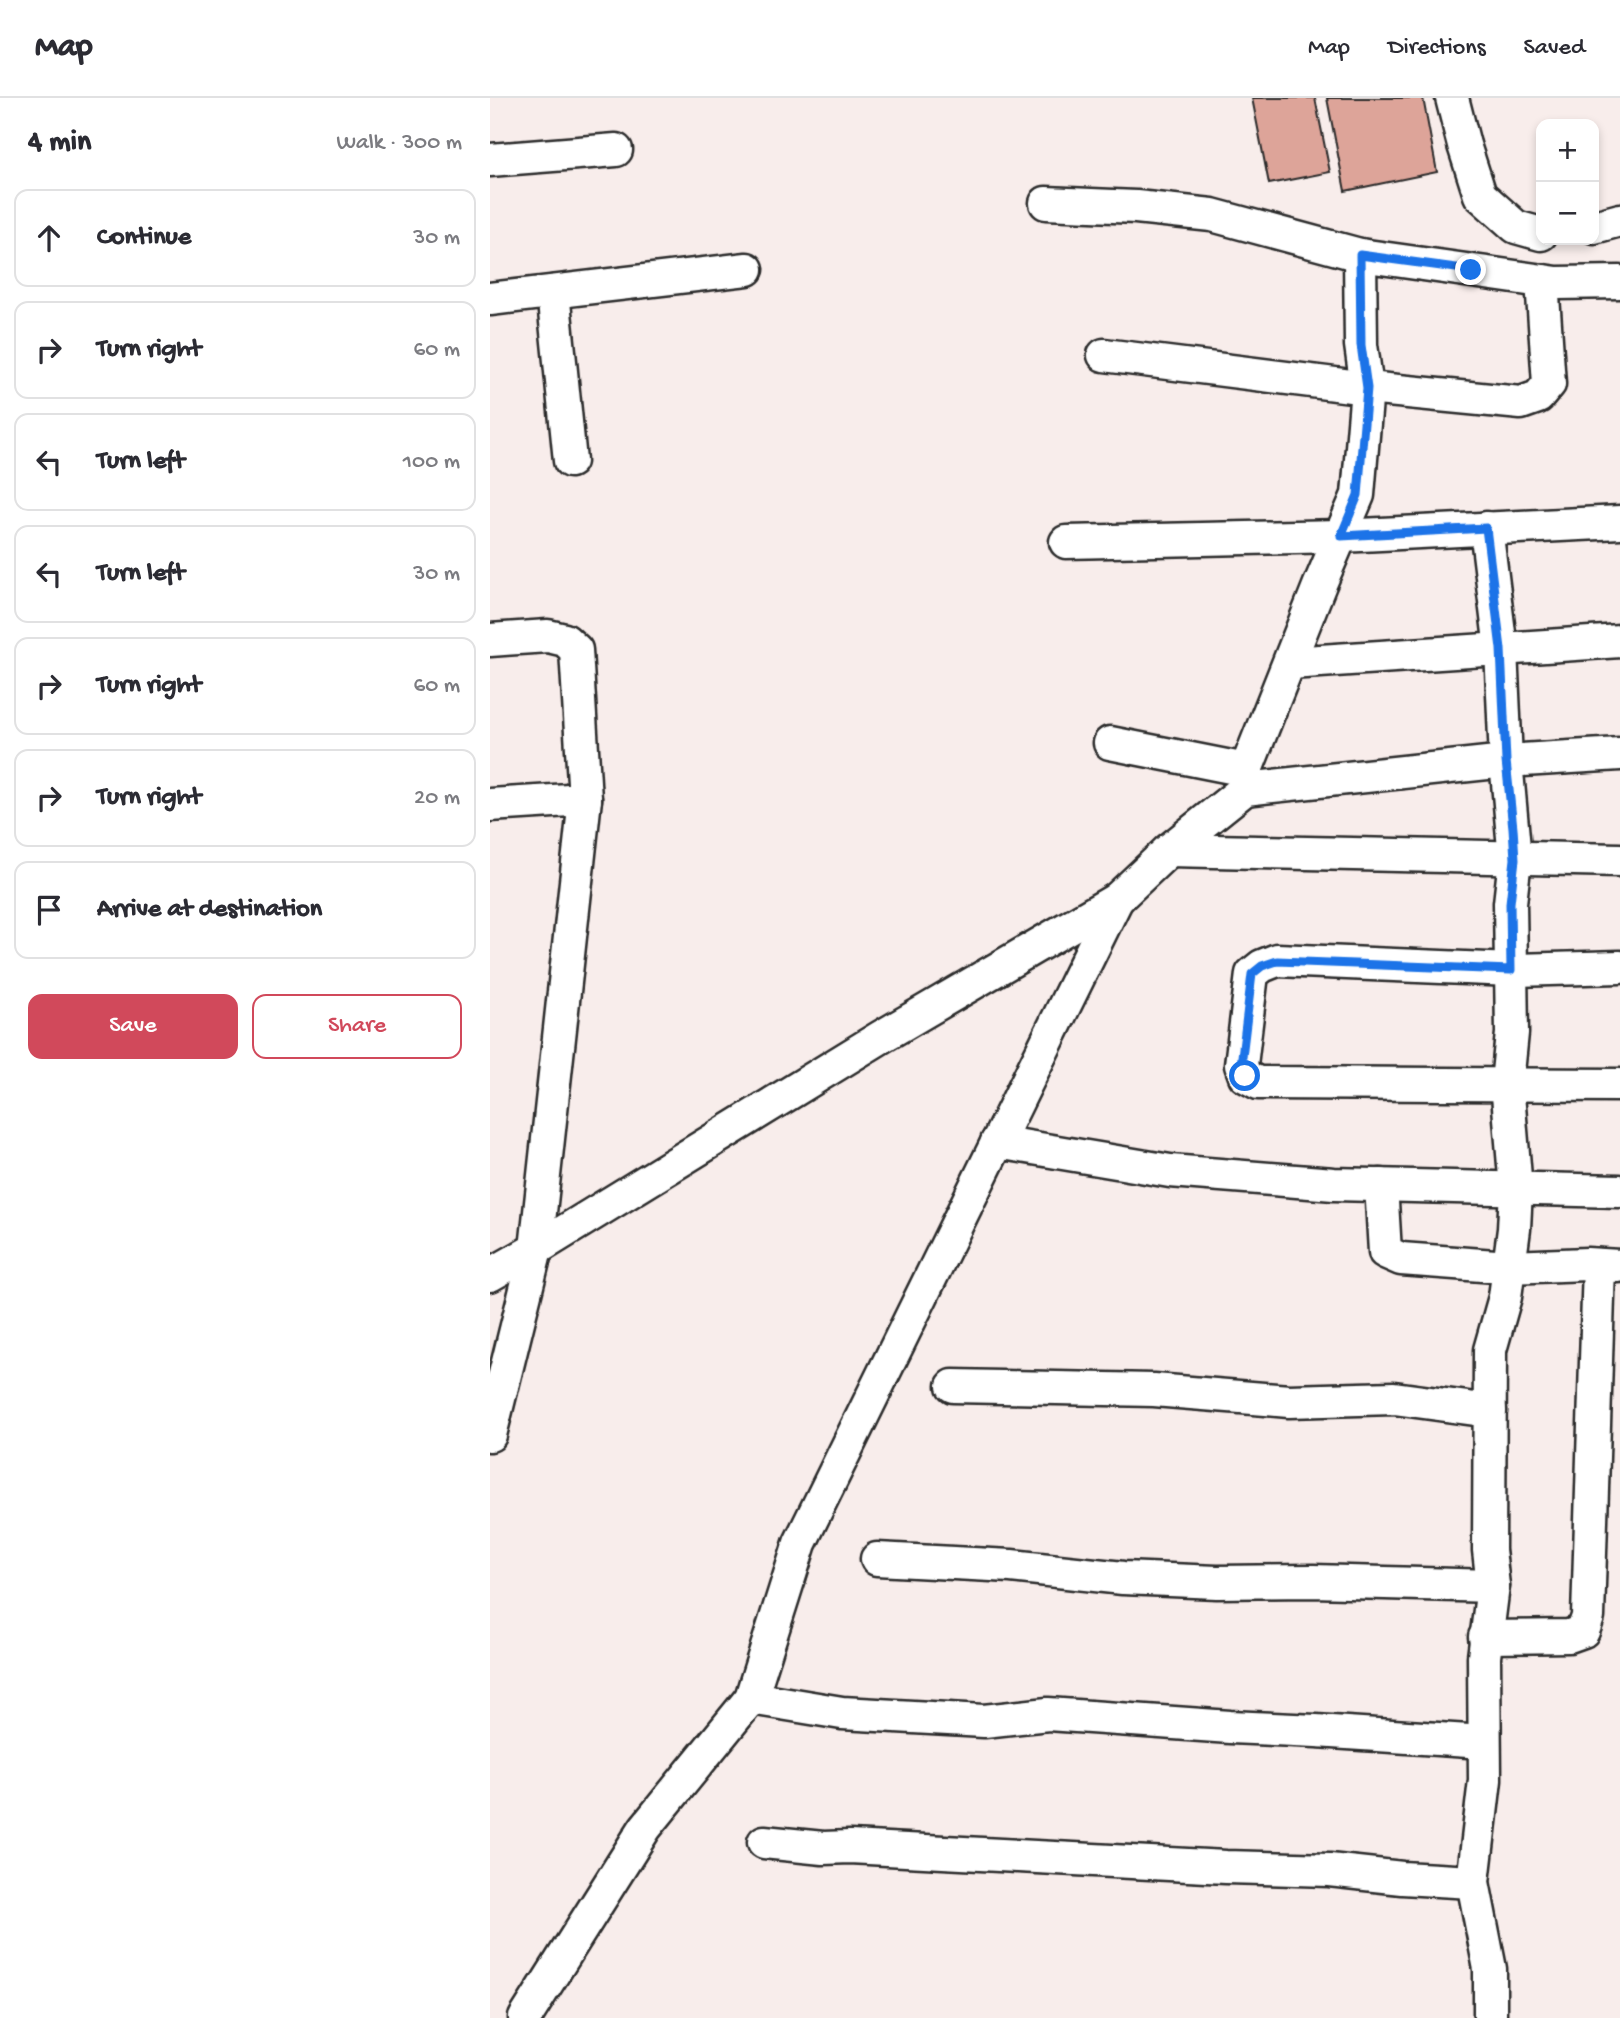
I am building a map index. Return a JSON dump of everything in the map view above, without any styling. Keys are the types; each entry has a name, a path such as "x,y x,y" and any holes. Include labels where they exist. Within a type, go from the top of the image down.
{"street":[{"path":"1452,98 1480,195 1516,227 1536,233"},
{"path":"490,160 615,150"},
{"path":"1046,203 1136,207 1212,215 1360,255 1557,283 1620,282"},
{"path":"1599,226 1620,220"},
{"path":"490,1275 881,1037 1117,899 1246,780 1358,495 1367,388 1361,345 1360,255"},
{"path":"490,299 747,269"},
{"path":"1104,355 1367,388 1521,402 1538,397 1549,384 1542,281"},
{"path":"553,292 570,461"},
{"path":"1066,541 1341,536 1620,522"},
{"path":"1486,528 1501,649 1506,761 1515,859 1510,903 1512,1033 1507,1083 1516,1189 1505,1297 1490,1350 1489,1550 1493,1586 1485,1637 1485,1780 1473,1882 1490,1969 1490,2018"},
{"path":"490,640 548,636 565,640 576,650 585,799 536,1249 490,1435"},
{"path":"1290,663 1620,641"},
{"path":"1110,743 1246,780 1620,754"},
{"path":"490,805 585,799"},
{"path":"1169,850 1620,860"},
{"path":"524,2018 645,1828 751,1698 800,1543 1117,899"},
{"path":"1620,967 1511,970 1277,961 1262,966 1252,974 1241,1065 1245,1076 1258,1083 1620,1085"},
{"path":"997,1142 1170,1171 1334,1184 1620,1191"},
{"path":"1381,1185 1385,1252 1401,1259 1509,1267 1610,1266 1588,1617 1583,1631 1569,1636 1485,1637"},
{"path":"953,1386 1154,1390 1289,1401 1394,1398 1490,1411"},
{"path":"877,1559 1011,1566 1123,1578 1217,1583 1313,1581 1493,1586"},
{"path":"751,1698 855,1714 984,1721 1048,1714 1484,1742"},
{"path":"764,1842 823,1848 850,1847 1329,1870 1473,1882"}],"building":[{"path":"1252,98 1315,98 1330,172 1269,184"},
{"path":"1327,98 1423,98 1437,172 1345,191"}],"route":[{"path":"1245,1076 1241,1065 1252,974 1262,966 1277,961 1511,970 1510,903 1515,859 1506,761 1501,649 1486,528 1341,536 1358,495 1367,388 1361,345 1360,255 1471,270"}]}
